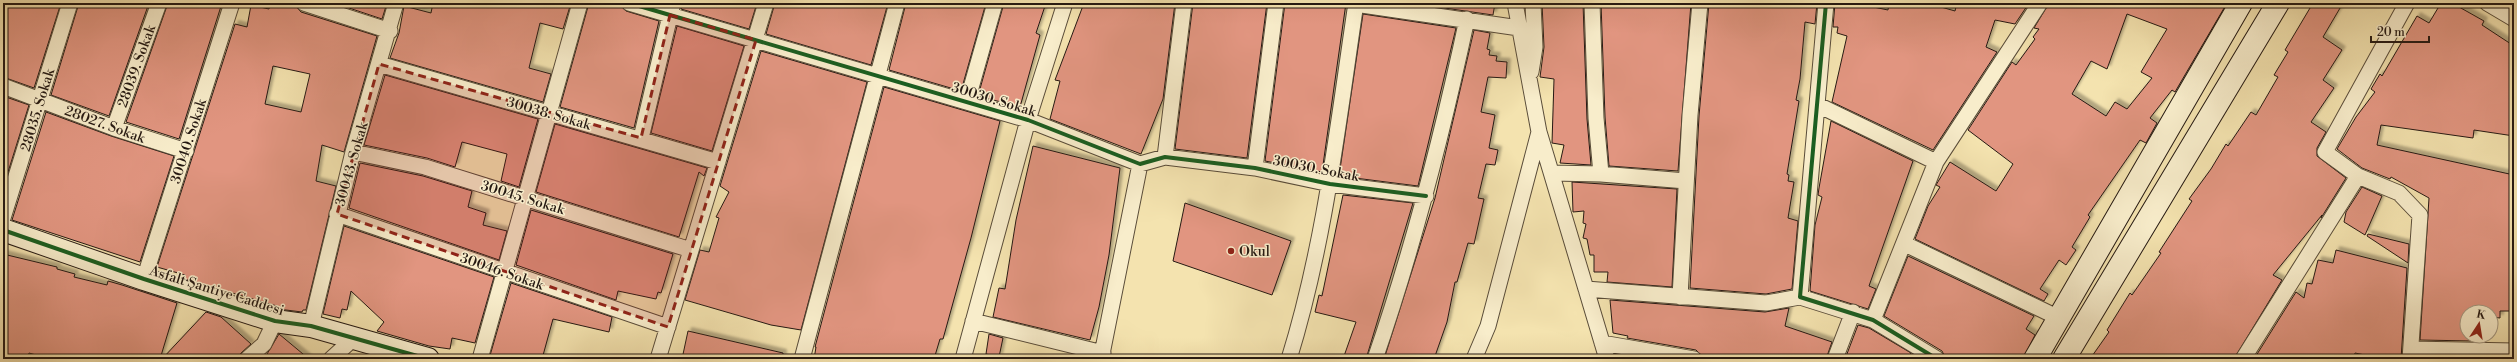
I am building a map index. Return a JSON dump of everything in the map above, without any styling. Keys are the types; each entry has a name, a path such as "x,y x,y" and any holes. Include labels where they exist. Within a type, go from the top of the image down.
{"street":[{"name":"28035. Sokak","path":"3,218 70,3"},
{"name":"28039. Sokak","path":"114,128 159,3"},
{"name":"30040. Sokak","path":"144,279 232,3"},
{"path":"304,3 390,31"},
{"name":"30043. Sokak","path":"311,326 353,152 390,31 396,3"},
{"path":"480,359 580,3"},
{"name":"30030. Sokak","path":"629,3 671,9 756,40 1028,120 1140,164 1165,157 1255,168 1330,184 1426,196"},
{"path":"658,359 766,3"},
{"path":"802,359 876,75 897,3"},
{"path":"967,102 995,3"},
{"path":"963,359 1028,120 1065,3"},
{"path":"1165,157 1184,3"},
{"path":"1255,168 1276,3"},
{"path":"1289,359 1306,304 1330,184 1355,3 1519,28"},
{"path":"1515,3 1539,132 1607,359"},
{"path":"1530,82 1535,47 1533,3"},
{"path":"1592,3 1596,118 1601,174"},
{"path":"1680,297 1686,181 1700,3"},
{"path":"1800,297 1826,3"},
{"path":"1873,320 1905,244 1936,162 2040,3"},
{"path":"2035,359 2241,3"},
{"path":"2064,359 2278,3"},
{"path":"2407,3 2325,152 2358,176 2399,193 2420,215 2410,354 2514,351"},
{"path":"2487,3 2514,19"},
{"path":"641,138 671,9"},
{"path":"1375,359 1404,275 1426,196 1444,126 1467,19"},
{"name":"30038. Sokak","path":"379,64 549,114 641,138 718,162"},
{"name":"28027. Sokak","path":"3,86 114,128 186,151"},
{"path":"1818,105 1936,162"},
{"path":"1474,359 1488,326 1539,132"},
{"name":"30045. Sokak","path":"353,152 425,167 691,250"},
{"path":"973,321 1102,356 1140,164"},
{"path":"1552,173 1601,174 1686,181"},
{"path":"2243,359 2358,176"},
{"name":"30046. Sokak","path":"337,214 668,327"},
{"name":"Asfalt Şantiye Caddesi","path":"3,230 144,279 275,321 311,326 428,359"},
{"path":"1905,244 2059,318"},
{"path":"1586,289 1766,303 1800,297 1853,312 1873,320 1929,357"},
{"path":"1835,359 1853,312"},
{"path":"247,359 264,344 275,321"},
{"path":"331,359 354,338"},
{"path":"1602,343 1694,359"}],"highlighted area":[{"path":"670,15 756,40 668,327 337,214 379,64 641,138"}],"building":[{"path":"3,3 61,3 34,88 3,77"},
{"path":"79,3 149,3 109,116 51,95"},
{"path":"168,3 222,3 179,139 126,122"},
{"path":"270,3 295,5 301,12 377,36 344,152 322,145 316,181 336,186 306,310 303,310 302,312 278,309 277,306 184,279 185,275 157,267 235,24 247,27 251,5 269,9","holes":["273,66 310,74 301,112 265,104"]},
{"path":"334,3 387,3 382,19"},
{"path":"433,3 571,3 563,29 540,23 529,68 551,74 543,102 390,58 399,33 404,6 431,13"},
{"path":"589,3 620,3 626,11 659,21 634,128 560,107"},
{"path":"682,3 757,3 749,29 681,9"},
{"path":"775,3 888,3 871,65 766,34"},
{"path":"906,3 986,3 961,91 889,70"},
{"path":"1004,3 1046,3 1036,33 1040,35 1020,107 978,96"},
{"path":"1084,3 1175,3 1163,99 1141,154 1050,119 1060,81 1055,80"},
{"path":"1193,3 1267,3 1247,158 1175,149"},
{"path":"1285,3 1346,3 1322,172 1265,161"},
{"path":"1410,3 1495,3 1493,15"},
{"path":"1542,3 1583,3 1587,119 1591,165 1560,163 1564,145 1552,143 1554,79 1540,77 1544,47"},
{"path":"1601,3 1649,3 1672,7 1672,3 1691,3 1678,171 1609,166 1605,117"},
{"path":"1709,3 1817,3 1815,24 1805,22 1800,79 1796,100 1799,101 1787,174 1789,175 1788,181 1794,182 1788,218 1798,221 1792,289 1766,294 1690,288 1699,116"},
{"path":"1835,3 1854,3 1888,10 1889,3 1927,3 1955,11 1957,3 2029,3 2015,24 1995,20 1986,47 1997,52 1933,150 1832,102 1847,36 1837,33 1838,27 1833,27"},
{"path":"2049,3 2227,3 2175,92 2172,90 2150,118 2157,123 2146,143 2140,140 2088,215 2090,217 2072,247 2076,250 2066,265 2059,260 2040,289 2048,294 2044,301 1915,239 1928,206 1940,187 1936,185 1950,162 1996,191 2013,164 1968,130 2012,62 2016,65 2035,39 2033,37 2039,29 2034,28","holes":["2127,14 2167,29 2141,72 2152,78 2127,109 2115,102 2106,116 2072,94 2091,61 2107,69"]},
{"path":"2313,3 2343,3 2323,37 2342,50 2323,80 2334,88 2311,122 2326,132 2317,148 2317,156 2346,178 2321,218 2322,215 2273,275 2282,280 2234,359 2090,359 2109,332 2107,330 2130,293 2132,295 2161,253 2159,252 2192,201 2189,199 2211,169 2226,144 2228,146 2251,112 2256,115 2278,77 2274,75 2288,52 2285,50"},
{"path":"2441,3 2452,3 2484,21 2482,25 2514,46 2514,136 2474,130 2473,138 2381,125 2377,145 2514,175 2514,235 2512,234 2510,273 2514,274 2514,311 2500,311 2499,318 2499,304 2459,304 2459,341 2420,340 2429,198 2391,177 2390,179 2362,168 2337,149 2356,117 2375,92 2371,89 2380,74 2382,76 2417,16 2429,23"},
{"path":"1363,14 1456,28 1418,186 1339,176"},
{"path":"677,26 744,46 712,151 651,133"},
{"path":"1474,30 1490,33 1487,49 1490,50 1489,55 1497,56 1496,61 1507,62 1506,78 1488,77 1481,112 1495,115 1489,148 1498,150 1495,165 1486,164 1478,198 1484,199 1474,244 1468,243 1457,282 1455,282 1447,322 1434,359 1393,359 1385,356 1435,198"},
{"path":"761,51 867,82 801,330 771,325 685,300 700,250 709,252 719,218 716,217 729,192 720,186"},
{"path":"385,75 538,119 519,187 501,181 507,154 462,142 455,167 427,158 364,145"},
{"path":"884,87 1000,121 971,238 943,339 940,339 934,359 814,359 815,347"},
{"path":"3,96 29,105 3,188"},
{"path":"46,112 111,136 174,156 140,262 12,220"},
{"path":"1831,121 1913,161 1869,286 1876,289 1868,309 1810,291 1815,225 1822,197 1818,195"},
{"path":"555,124 707,168 704,176 699,172 679,237 536,192"},
{"path":"1033,146 1120,168 1109,255 1099,307 1090,340 993,317 999,288 1005,289 1016,220"},
{"path":"360,163 423,176 472,191 468,207 486,213 483,225 507,231 499,260 349,208"},
{"path":"1572,182 1677,189 1672,287 1607,282 1608,272 1594,272 1594,255 1590,255 1587,239 1583,238 1586,224 1583,223 1584,211 1573,212"},
{"path":"2362,187 2382,196 2365,235 2344,222 2346,212"},
{"path":"1343,195 1413,203 1366,359 1343,359 1356,322 1315,312 1319,295 1322,296"},
{"name":"Okul","path":"1185,203 1291,241 1272,295 1173,261"},
{"path":"531,210 673,254 661,293 658,292 656,299 618,291 616,300 516,265"},
{"path":"344,226 494,277 475,343 452,338 450,349 429,346 377,331 384,322 351,291 347,310 342,309 340,318 323,314"},
{"path":"2368,234 2409,244 2408,263 2367,236"},
{"path":"2336,250 2407,268 2401,359 2385,359 2355,353 2353,359 2254,359 2296,292 2304,298 2307,283 2312,284 2318,260 2333,263"},
{"path":"3,254 57,267 57,269 75,274 74,277 107,285 108,281 177,303 160,359 50,359 29,353 27,359 7,359 7,357 3,356"},
{"path":"1908,256 2034,316 2026,329 2035,335 2023,359 1946,359 1942,351 1884,316"},
{"path":"511,283 612,317 609,332 553,319 542,359 489,359"},
{"path":"1610,300 1765,312 1789,308 1785,326 1832,342 1826,359 1716,359 1702,356 1696,350 1627,338 1628,336 1613,333"},
{"path":"206,312 221,317 251,344 241,353 238,359 162,359"},
{"path":"1858,325 1869,328 1911,353 1908,359 1845,359"},
{"path":"688,331 783,353 783,359 739,359 722,355 721,359 682,359"},
{"path":"279,334 309,359 264,359"},
{"path":"989,334 1003,338 999,357 986,354"}],"cycle path":[{"path":"629,3 1028,120 1140,164 1165,157 1255,168 1330,184 1426,196"},
{"path":"1826,3 1800,297 1873,320 1937,359"},
{"path":"3,230 144,279 275,321 311,326 428,359"}],"place":[{"name":"Okul","path":"1231,251"}]}
